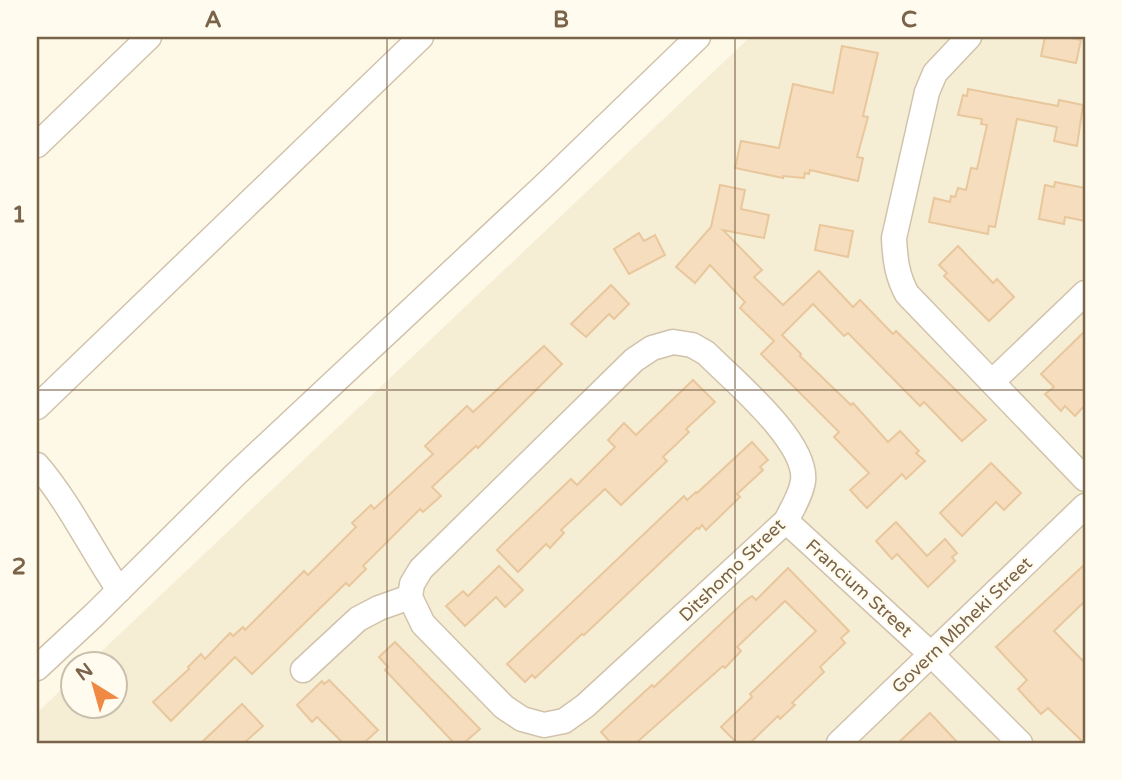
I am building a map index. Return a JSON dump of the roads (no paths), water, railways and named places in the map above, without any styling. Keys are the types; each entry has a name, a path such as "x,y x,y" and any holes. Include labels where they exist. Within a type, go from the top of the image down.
{"street":[{"path":"37,145 149,37"},
{"path":"37,407 421,37"},
{"path":"37,668 236,474 698,37"},
{"path":"969,37 935,73 928,92 894,238 895,261 900,281 907,294 1085,479"},
{"path":"992,382 1085,293"},
{"name":"Ditshomo Street","path":"673,342 692,345 706,353 790,439 801,458 803,480 786,521 586,706 564,721 544,725 522,719 504,707 423,624 410,597 412,584 421,569 634,360 652,348 673,342"},
{"path":"37,465 54,485 119,590"},
{"name":"Govern Mbheki Street","path":"839,743 1085,506"},
{"name":"Francium Street","path":"786,521 932,655 1020,743"},
{"path":"303,670 358,619 410,597"}]}
